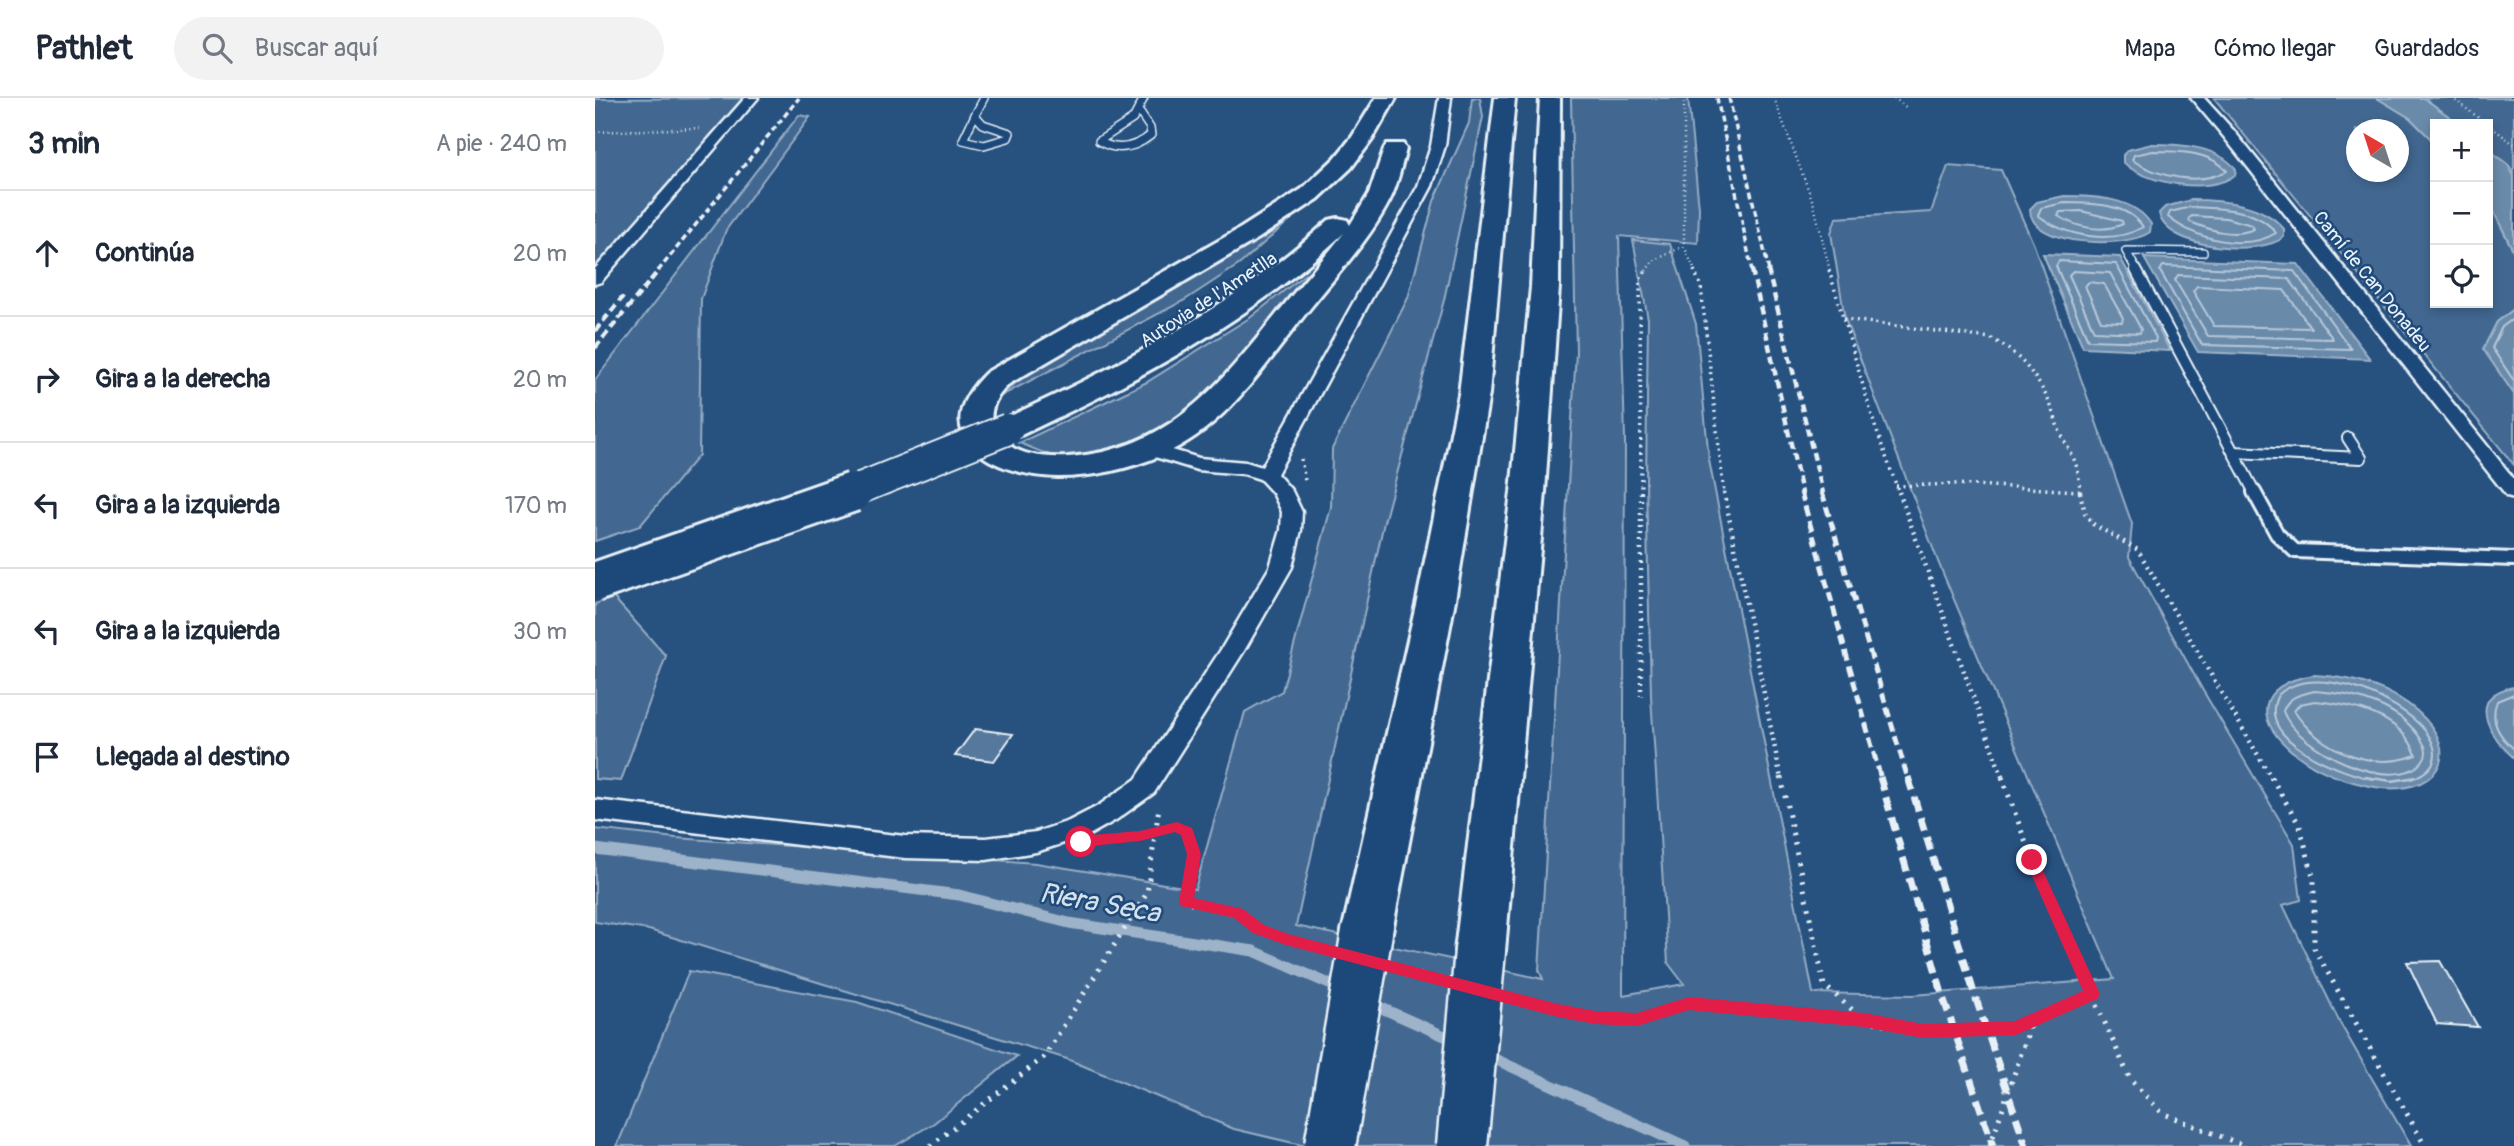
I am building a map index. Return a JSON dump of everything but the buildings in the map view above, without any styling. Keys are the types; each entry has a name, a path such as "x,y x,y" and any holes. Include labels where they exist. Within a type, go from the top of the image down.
{"highway":[{"path":"1330,1146 1365,951 1474,394 1482,300 1501,152 1504,98"},
{"path":"1462,1146 1467,968 1528,492 1545,287 1550,98"},
{"path":"595,560 1005,420 1133,369 1255,294 1296,263 1352,212 1373,186 1400,118"},
{"path":"1400,118 1380,197 1353,237 1223,397 1189,428 1149,449 1115,460 1070,467 1051,467 1013,460 998,454 980,436 976,427 976,407 988,388 1016,365 1250,233 1310,194 1343,163 1361,140 1400,118"},
{"name":"Autovia de l'Ametlla","path":"1005,420 1242,281 1280,252 1313,223 1358,172 1380,126 1400,118"},
{"path":"595,582 866,487 1005,420"}],"street":[{"path":"595,279 753,98"},
{"path":"1267,475 1425,186 1438,146 1445,98"},
{"name":"Camí de Can Donadeu","path":"2197,98 2229,134 2514,492"},
{"path":"595,810 905,847 986,849 1036,842 1079,828 1107,813 1145,786 1232,651 1281,567 1291,530 1291,512 1282,491 1267,475 1245,468 1198,464 1149,449"}],"lane":[{"path":"975,115 983,124 1010,133 1008,138 983,145 963,140 975,115 984,98"},
{"path":"1140,113 1150,128 1151,135 1142,144 1125,148 1108,147 1099,141 1130,123 1140,113 1144,98"},
{"path":"2203,252 2126,251 2277,534 2295,551 2514,559"},
{"path":"2233,452 2361,458 2348,438"}],"path":[{"path":"1684,98 1684,246 1701,287 1727,516 1824,985 1864,1020"},
{"path":"1774,98 1814,205 1843,319 1896,486 2032,860 2130,1079 2162,1113 2245,1146"},
{"path":"1894,98 1907,108"},
{"path":"2452,98 2514,144"},
{"path":"595,132 727,128"},
{"path":"1641,696 1640,279 1653,261 1684,246"},
{"path":"1843,319 1990,338 2003,343 2031,371 2050,404 2060,433 2074,452 2079,471 2079,491 2087,518 2098,529 2138,550 2300,826 2314,880 2314,948 2425,1146"},
{"path":"1300,457 1306,490"},
{"path":"1896,486 1956,484 2079,491"},
{"path":"930,1146 1044,1057 1147,893 1160,808 1145,786"},
{"path":"1055,835 1081,842 1114,840 1177,827 1187,832 1194,854 1186,902 1238,914 1268,932 1467,968"},
{"path":"1506,997 1595,1017 1637,1020 1689,1004 1864,1020 1923,1031 2016,1028 2092,994"},
{"path":"1990,1146 2033,1020"}],"shaded area":[{"path":"744,98 595,269 595,99"},
{"path":"1472,98 1480,98 1483,117 1444,300 1384,522 1296,926 1543,979 1539,970 1576,352 1571,98 1688,98 1699,208 1698,243 1619,236 1625,438 1623,995 1684,984 1668,963 1651,696 1646,483 1648,319 1633,240 1670,244 1696,324 1709,460 1813,993 1913,995 2114,979 1939,564 1845,319 1831,233 1836,218 1931,212 1948,166 2001,170 2034,245 2132,524 2129,557 2202,689 2294,844 2301,900 2283,905 2340,1023 2411,1146 1306,1146 1234,1129 1067,1059 649,930 595,922 595,829 676,838 1036,863 1195,889 1245,712 1282,691 1331,507 1332,449 1408,298 1434,201 1469,123"},
{"path":"2214,98 2377,98 2410,118 2430,138 2430,308 2493,308 2493,210 2514,252 2514,309 2497,322 2484,349 2514,394 2514,465"},
{"path":"2424,98 2514,98 2514,176 2508,165 2493,153 2493,119 2452,119"},
{"path":"799,115 810,117 726,230 701,299 699,455 640,526 595,541 595,380"},
{"path":"1309,203 1240,264 1185,300 999,397 1032,369"},
{"path":"1324,259 1225,376 1203,398 1158,432 1123,447 1072,457 1050,455 1019,443 1147,382 1251,317"},
{"path":"614,598 666,656 621,781 595,779 595,604"},
{"path":"689,971 857,1002 1017,1056 934,1123 895,1146 617,1146"}],"water":[{"path":"2377,98 2424,98 2452,119 2430,119 2430,138 2410,118"},
{"path":"2152,144 2186,146 2219,155 2236,169 2235,175 2210,184 2178,184 2146,176 2123,162 2123,155 2128,150"},
{"path":"2493,153 2508,165 2514,176 2514,252 2493,210"},
{"path":"2064,196 2100,198 2124,203 2144,215 2151,224 2150,232 2121,241 2102,242 2081,241 2045,231 2034,222 2030,209 2037,202"},
{"path":"2191,200 2229,202 2254,208 2275,220 2284,229 2284,237 2255,247 2235,248 2195,242 2178,235 2165,225 2159,213 2165,207"},
{"path":"2043,254 2120,257 2170,351 2083,347"},
{"path":"2144,258 2298,264 2370,359 2198,352"},
{"path":"2514,309 2514,394 2483,349 2497,322"},
{"path":"2314,675 2368,684 2406,702 2432,727 2440,743 2441,757 2437,769 2427,779 2413,786 2375,787 2334,776 2297,755 2272,730 2267,718 2267,706 2271,696 2280,687"},
{"path":"2514,687 2514,758 2490,728 2486,707 2499,691"}],"waterway":[{"name":"Riera Seca","path":"595,849 959,895 1069,923 1254,951 1343,990"},
{"name":"Riera Seca","path":"1368,1002 1458,1042"},
{"name":"Riera Seca","path":"1486,1055 1685,1146"}],"railway":[{"path":"658,271 799,98"},
{"path":"1717,98 1752,271"},
{"path":"1729,98 1769,271"},
{"path":"595,348 659,270"},
{"path":"1752,270 1802,493"},
{"path":"1768,270 1823,493"},
{"path":"595,331 623,297"},
{"path":"1801,492 1881,779"},
{"path":"1822,492 1908,779"},
{"path":"1880,777 1943,997 1993,1146"},
{"path":"1908,777 1975,996 2026,1146"}],"route":[{"path":"1081,842 1140,836 1177,827 1187,832 1194,854 1186,902 1238,914 1259,929 1286,939 1558,1011 1637,1020 1689,1004 1864,1020 1923,1031 2016,1028 2092,994 2032,860"}]}
